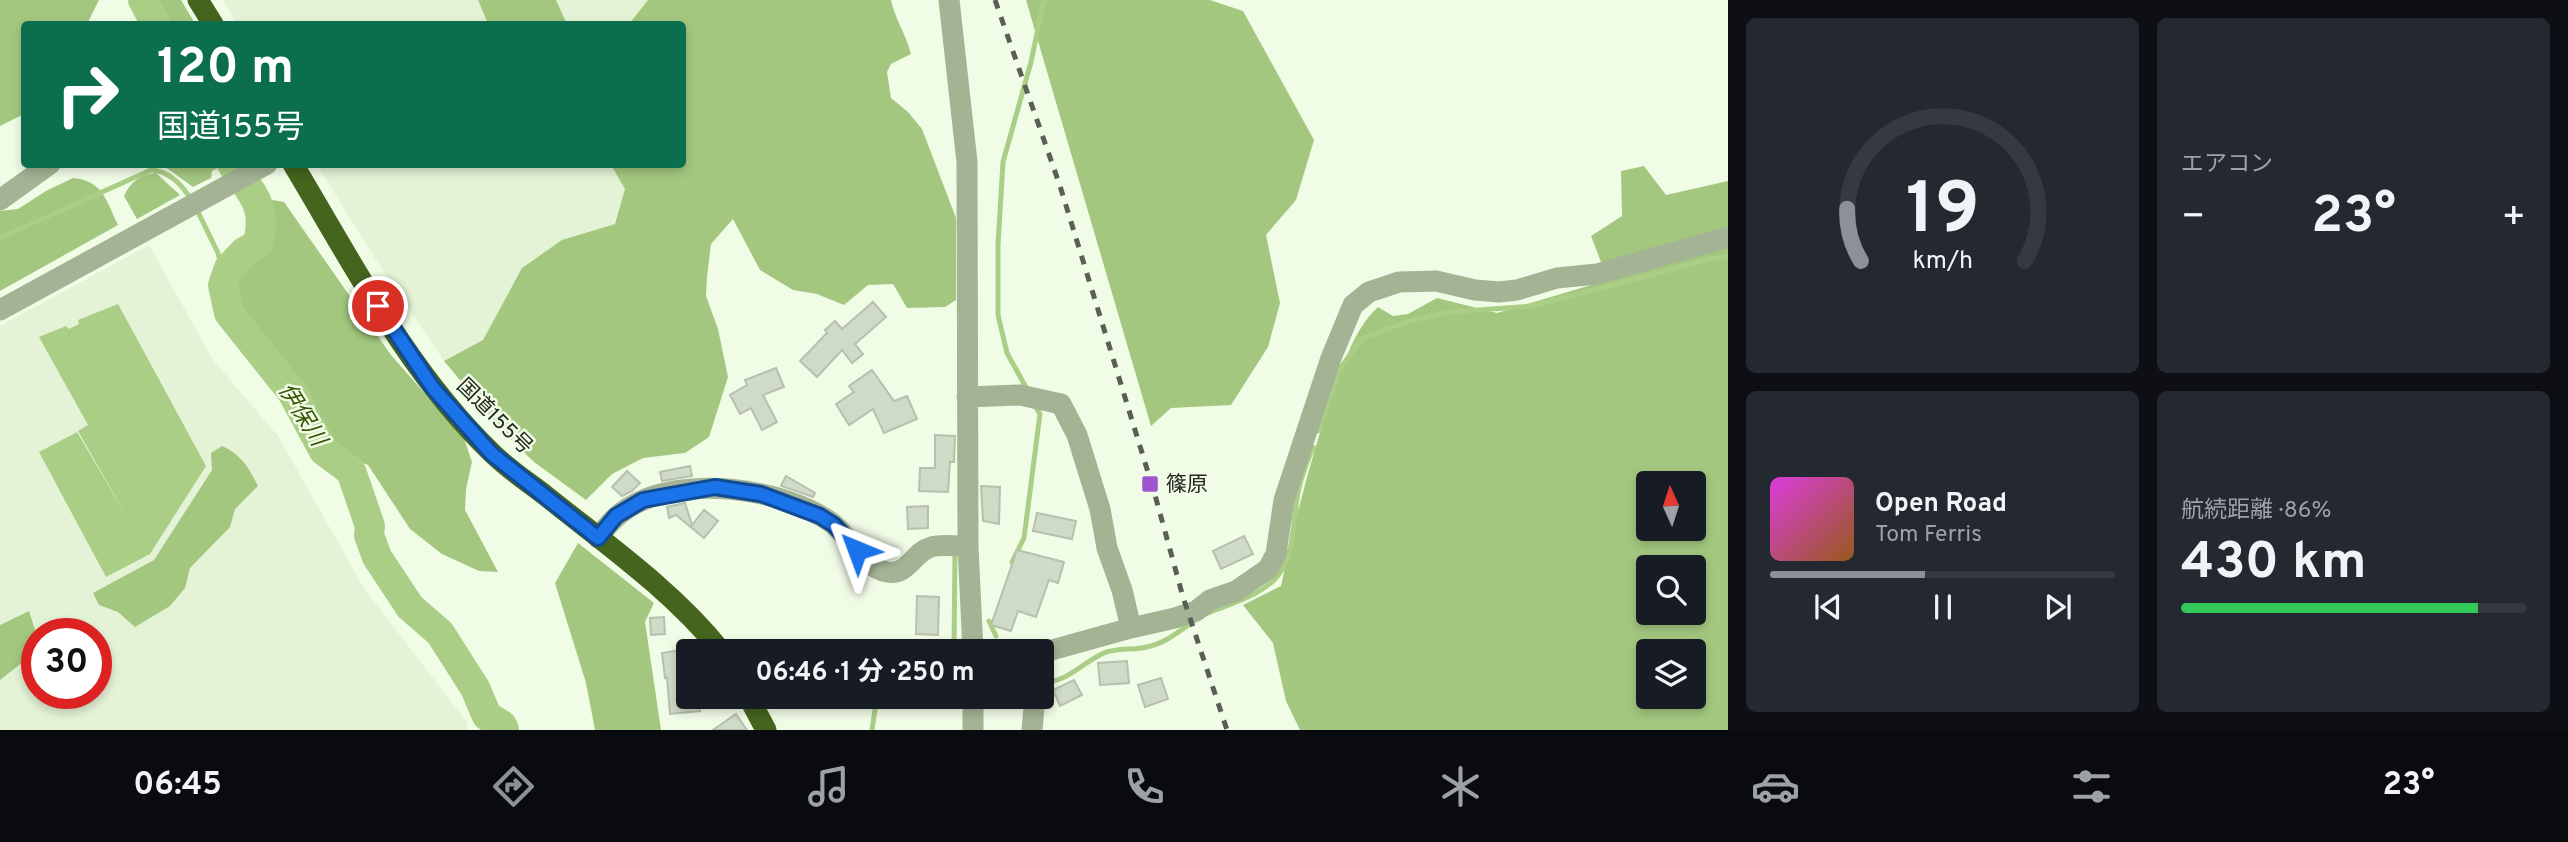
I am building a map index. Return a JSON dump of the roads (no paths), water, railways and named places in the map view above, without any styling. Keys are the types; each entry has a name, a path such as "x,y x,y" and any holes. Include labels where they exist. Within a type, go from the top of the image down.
{"highway":[{"path":"198,0 211,21"},
{"name":"国道155号","path":"295,168 378,306 433,388 492,454 598,538 685,612 710,639"},
{"path":"755,709 766,730"}],"street":[{"path":"949,0 967,162 968,547 972,639"},
{"path":"0,200 44,168"},
{"path":"0,310 261,168"},
{"path":"1054,649 1196,611 1210,600 1236,591 1268,569 1276,554 1284,500 1331,358 1353,305 1369,292 1399,282 1436,281 1475,290 1517,290 1557,278 1597,274 1728,237"},
{"path":"967,397 1020,396 1061,404 1077,435 1100,509 1107,548 1119,580 1131,628"},
{"path":"598,538 616,516 643,500 715,487 761,494 820,516 834,525 866,560 884,572 903,570 931,547 968,547"},
{"path":"973,709 973,730"},
{"path":"1032,730 1034,709"}],"waterway":[{"name":"伊保川","path":"143,0 154,21"},
{"path":"1028,391 1007,353 998,315 998,245 1003,162 1031,62 1044,0"},
{"name":"伊保川","path":"235,168 252,193 261,219 258,244 244,252 229,268 223,285 229,313 292,392 324,451 351,471 370,526 369,535 377,557 410,607 440,633 475,688 487,716 502,725 504,730"},
{"path":"0,238 151,170 164,173 175,180 192,201"},
{"path":"197,210 218,253 225,282"},
{"path":"1318,431 1340,369 1361,339 1412,320 1451,312 1533,306 1710,259 1728,257"},
{"path":"1012,562 1024,538 1040,414 1035,406"},
{"path":"1206,614 1259,592 1281,571 1293,537 1300,483 1313,447"},
{"path":"954,639 955,549"},
{"path":"989,621 996,636"},
{"path":"1054,680 1067,676 1109,651 1157,644 1194,621"},
{"path":"872,730 875,709"}],"railway":[{"path":"995,0 1060,186 1155,495 1183,597 1227,730"}],"place":[{"name":"篠原","path":"1150,484"}]}
